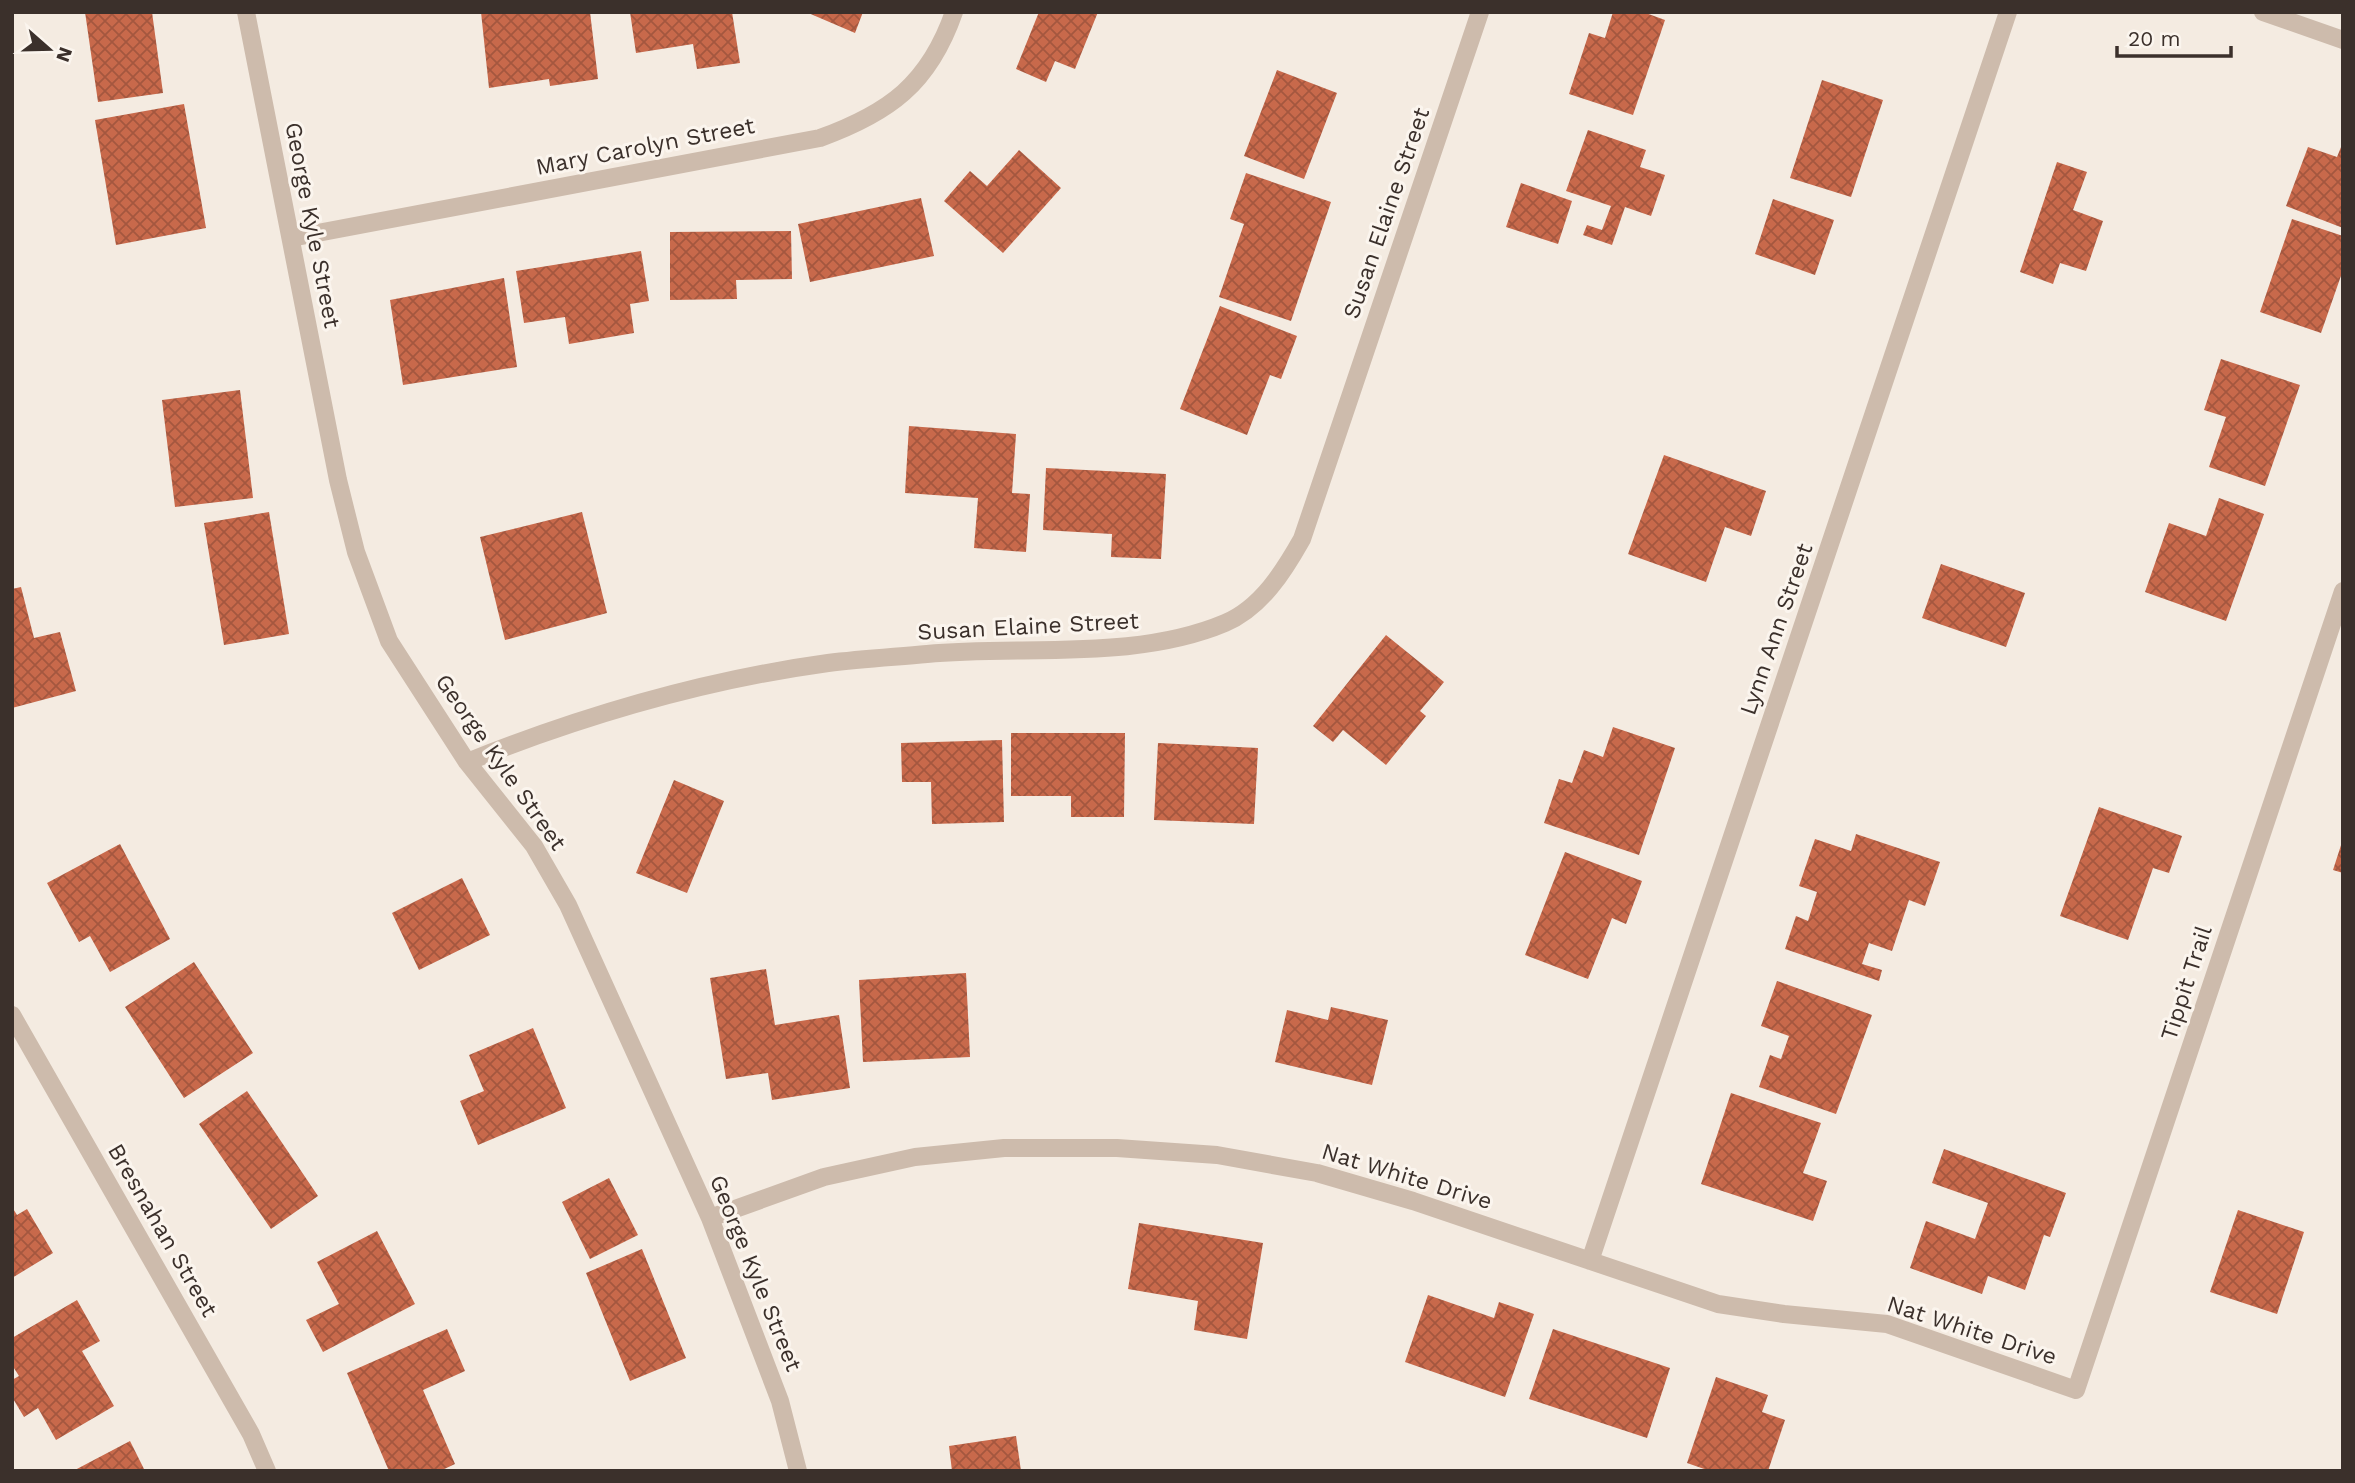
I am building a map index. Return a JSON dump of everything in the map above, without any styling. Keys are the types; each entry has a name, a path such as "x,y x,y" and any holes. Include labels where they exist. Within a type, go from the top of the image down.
{"street":[{"name":"George Kyle Street","path":"246,12 338,480 356,552 389,641 467,762 534,846 568,905 710,1218 780,1401 798,1471"},
{"name":"Mary Carolyn Street","path":"291,238 820,138 862,123 900,99 934,57 954,12"},
{"name":"Susan Elaine Street","path":"467,762 544,731 691,690 827,663 976,650 1145,646 1227,623 1252,605 1281,578 1302,539 1480,12"},
{"name":"Lynn Ann Street","path":"1590,1261 2008,12"},
{"path":"2263,12 2343,40"},
{"name":"Tippit Trail","path":"2076,1390 2343,591"},
{"name":"Bresnahan Street","path":"12,1015 251,1434 267,1471"},
{"name":"Nat White Drive","path":"710,1218 824,1177 915,1157 1004,1148 1117,1148 1217,1155 1317,1173 1413,1201 1718,1304 1784,1314 1887,1324 2076,1390"}],"building":[{"path":"85,12 152,12 163,93 98,102"},
{"path":"481,12 590,12 598,79 550,86 549,79 489,88"},
{"path":"630,12 732,12 740,63 697,69 693,44 636,53"},
{"path":"806,12 863,12 855,33"},
{"path":"1039,12 1098,12 1075,69 1055,61 1046,82 1016,69"},
{"path":"1613,12 1643,12 1665,20 1633,115 1569,94 1589,33 1605,38"},
{"path":"1277,70 1337,93 1304,179 1244,156"},
{"path":"1822,80 1883,100 1851,197 1790,178"},
{"path":"184,104 206,228 116,245 95,120"},
{"path":"1588,130 1646,150 1640,167 1665,175 1651,216 1625,207 1612,245 1583,235 1587,225 1602,230 1611,206 1566,191"},
{"path":"2343,142 2343,228 2286,206 2308,147 2337,157"},
{"path":"1019,150 1061,188 1003,253 944,201 970,171 987,186"},
{"path":"2057,162 2087,172 2073,210 2103,221 2086,271 2060,263 2053,284 2020,272"},
{"path":"1246,173 1331,202 1291,321 1219,297 1244,224 1230,219"},
{"path":"1521,183 1572,201 1558,244 1506,227"},
{"path":"921,198 934,256 810,282 798,224"},
{"path":"1773,199 1834,220 1815,275 1755,254"},
{"path":"2292,219 2343,236 2343,270 2321,333 2260,312"},
{"path":"791,231 792,279 736,280 737,299 670,300 670,232"},
{"path":"641,251 649,301 630,304 634,333 569,344 565,317 524,323 516,271"},
{"path":"504,278 517,367 403,385 390,300"},
{"path":"1220,306 1297,336 1281,379 1270,375 1247,435 1180,409"},
{"path":"2221,359 2300,385 2265,486 2209,467 2226,417 2204,410"},
{"path":"240,390 253,498 175,507 162,400"},
{"path":"909,426 1016,434 1012,493 1030,494 1026,552 974,548 978,498 905,493"},
{"path":"1664,455 1766,491 1751,536 1725,527 1706,582 1628,554"},
{"path":"1046,468 1166,474 1161,559 1111,557 1112,534 1043,530"},
{"path":"2219,498 2264,514 2226,621 2145,592 2169,523 2206,536"},
{"path":"269,512 289,634 224,645 204,523"},
{"path":"582,512 607,613 505,640 480,537"},
{"path":"1941,564 2025,593 2006,647 1922,618"},
{"path":"21,587 34,638 60,632 76,691 12,708 12,589"},
{"path":"1386,635 1444,682 1420,711 1426,716 1386,765 1343,730 1333,742 1313,726"},
{"path":"1613,727 1675,748 1639,855 1544,823 1559,779 1572,783 1584,750 1603,757"},
{"path":"1011,733 1125,733 1124,817 1071,817 1071,796 1011,796"},
{"path":"1002,740 1004,822 932,824 931,782 902,782 901,743"},
{"path":"1158,743 1258,748 1254,824 1154,820"},
{"path":"674,780 724,801 687,893 636,873"},
{"path":"2099,807 2182,836 2169,873 2153,868 2128,940 2060,916"},
{"path":"1856,834 1940,862 1925,906 1909,900 1892,951 1869,943 1862,964 1882,970 1879,981 1785,949 1796,916 1808,921 1817,892 1799,886 1815,839 1851,851"},
{"path":"2343,842 2343,873 2333,870"},
{"path":"120,844 170,939 110,972 90,936 79,942 47,883"},
{"path":"1565,852 1642,881 1626,924 1612,918 1588,979 1525,955"},
{"path":"462,878 490,935 419,970 392,913"},
{"path":"194,962 253,1053 184,1098 125,1007"},
{"path":"766,969 775,1025 839,1015 850,1088 772,1100 768,1073 726,1079 710,978"},
{"path":"966,973 970,1057 863,1062 859,980"},
{"path":"1777,981 1872,1015 1836,1114 1759,1087 1770,1055 1781,1059 1789,1036 1761,1026"},
{"path":"1331,1007 1388,1020 1372,1085 1275,1062 1287,1010 1328,1020"},
{"path":"533,1028 566,1108 478,1145 460,1101 484,1091 469,1055"},
{"path":"247,1091 318,1196 271,1229 199,1124"},
{"path":"1731,1093 1821,1123 1803,1173 1827,1181 1813,1221 1701,1184"},
{"path":"1944,1149 2066,1193 2050,1237 2044,1235 2025,1290 1988,1276 1982,1294 1910,1268 1926,1221 1975,1239 1988,1203 1932,1183"},
{"path":"609,1178 638,1235 590,1259 562,1202"},
{"path":"12,1207 17,1215 27,1209 53,1253 12,1278"},
{"path":"2238,1210 2304,1232 2277,1314 2210,1292"},
{"path":"1139,1223 1263,1243 1247,1339 1194,1330 1198,1301 1128,1289"},
{"path":"377,1231 415,1304 323,1352 306,1320 339,1304 317,1262"},
{"path":"642,1249 686,1358 630,1381 586,1273"},
{"path":"1428,1295 1494,1318 1499,1302 1534,1314 1505,1397 1405,1362"},
{"path":"77,1300 100,1341 82,1351 114,1406 56,1440 38,1408 24,1417 12,1397 12,1380 19,1376 12,1365 12,1338"},
{"path":"447,1329 465,1371 423,1390 455,1464 440,1471 389,1471 347,1373"},
{"path":"1553,1329 1670,1368 1647,1438 1529,1399"},
{"path":"1716,1377 1768,1395 1762,1412 1785,1420 1768,1471 1710,1471 1687,1463"},
{"path":"1016,1436 1021,1471 952,1471 949,1446"},
{"path":"130,1441 145,1471 73,1471"}]}
